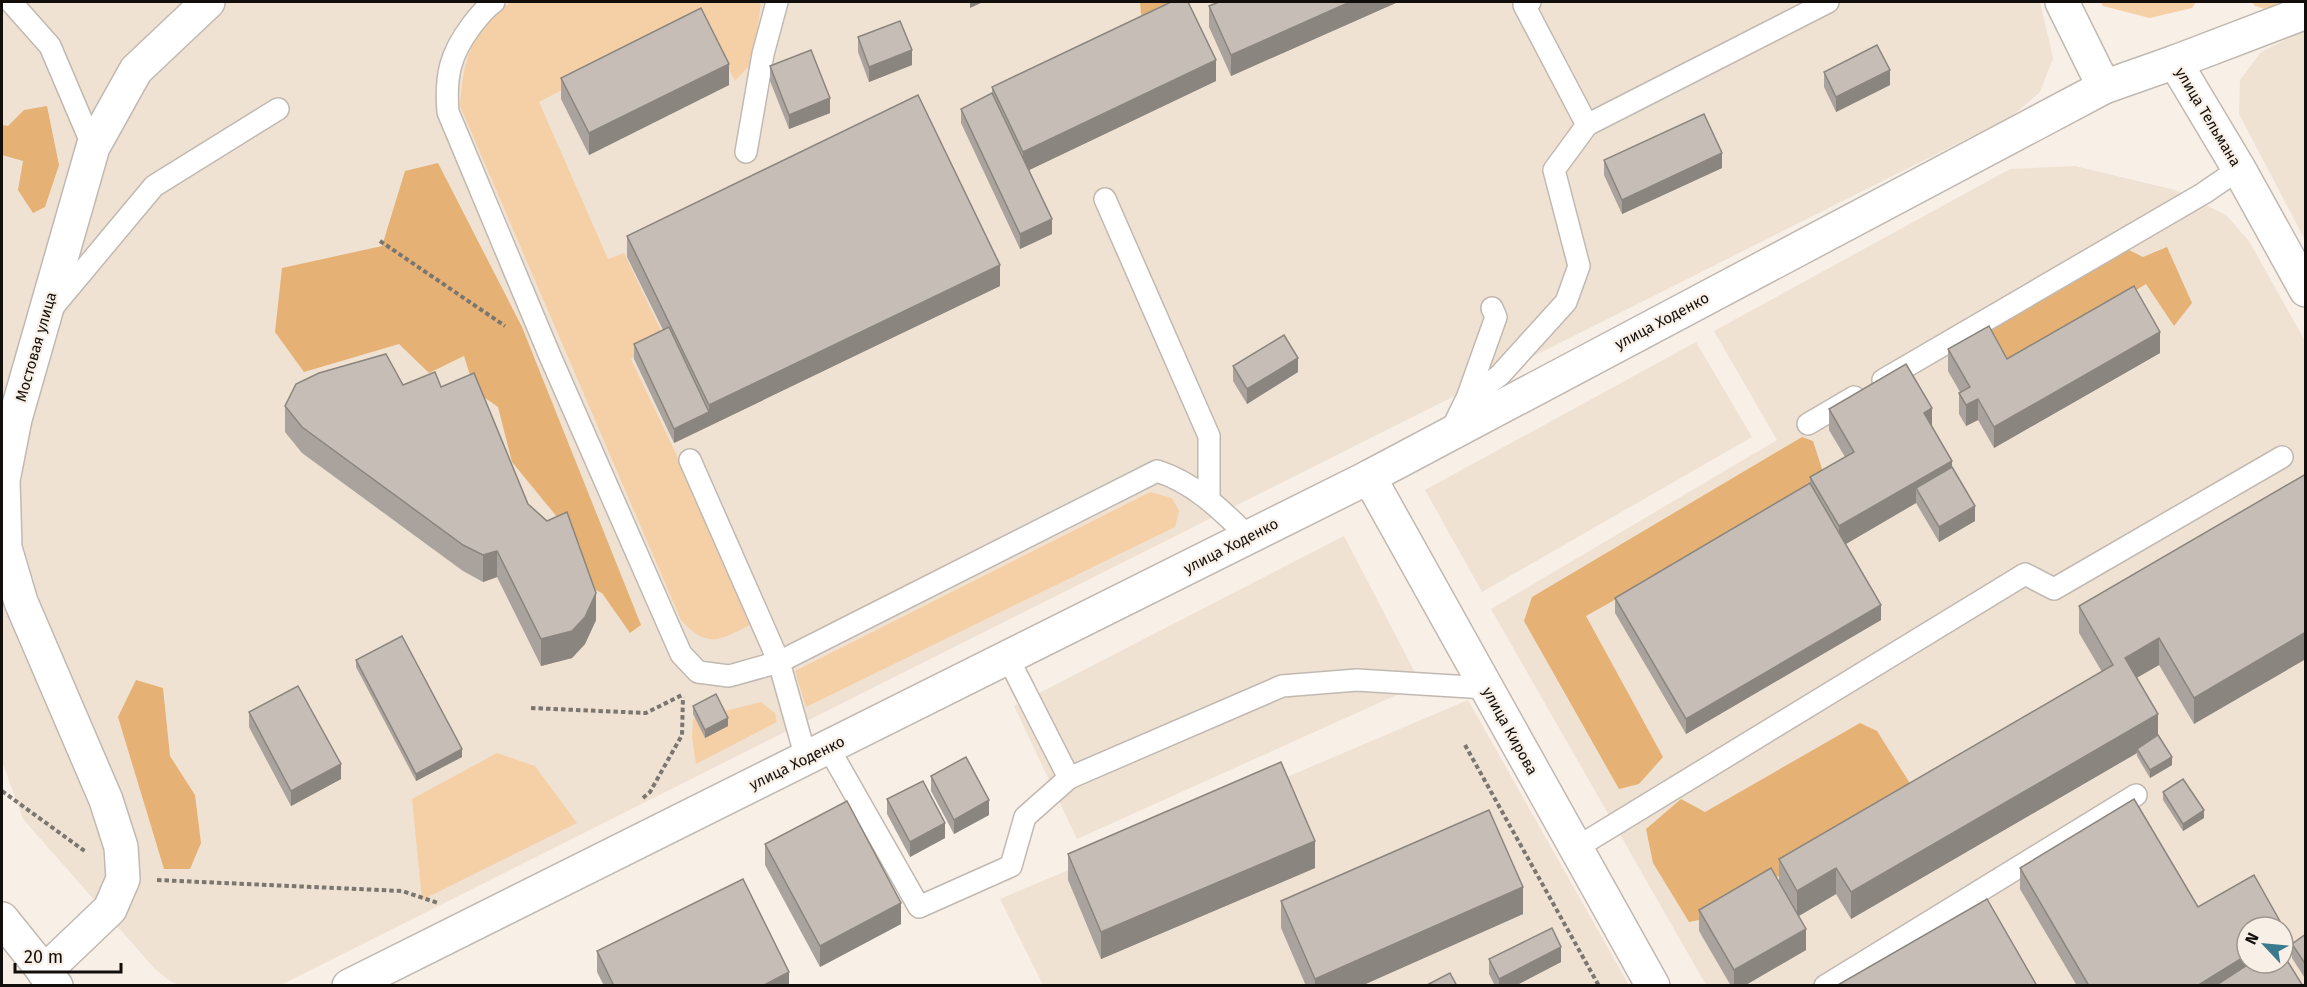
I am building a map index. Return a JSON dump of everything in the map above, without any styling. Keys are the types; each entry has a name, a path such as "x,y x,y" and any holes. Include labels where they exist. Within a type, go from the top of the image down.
{"street":[{"name":"Мостовая улица","path":"50,979 110,909 123,879 121,847 106,800 21,602 4,548 3,480 15,420 93,147 136,70 208,2"},
{"path":"2062,2 2104,87"},
{"path":"2175,62 2306,12"},
{"name":"улица Тельмана","path":"2104,87 2175,62 2239,169 2306,290"},
{"name":"улица Ходенко","path":"349,986 1368,477 2104,87"},
{"name":"улица Кирова","path":"1368,477 1653,986"},
{"path":"2,919 50,979"}],"lane":[{"path":"10,2 50,46 93,147"},
{"path":"494,2 486,7 457,45 446,86 448,112 550,356 681,654 698,672 729,675 779,662 1157,471 1176,477 1209,499 1249,537"},
{"path":"746,152 763,54 777,2"},
{"path":"1530,2 1524,4 1587,125"},
{"path":"1466,402 1500,375 1566,302 1579,266 1554,170 1587,125 1828,2"},
{"path":"45,316 154,186 278,109"},
{"path":"1808,424 2194,199 2239,169"},
{"path":"1105,200 1209,436 1209,499"},
{"path":"1450,433 1466,402 1496,317 1492,308"},
{"path":"1576,849 2025,574 2054,589 2282,458"},
{"path":"690,460 817,752 919,908 1011,866 1025,817 1069,778 1282,686 1357,680 1486,688"},
{"path":"1008,658 1069,778"},
{"path":"1825,986 2136,795"}],"path":[{"path":"380,241 550,356"},
{"path":"531,708 646,713 683,694 698,672"},
{"path":"1465,745 1599,986"},
{"path":"2,791 123,879 402,891"}],"shaded area":[{"path":"2,2 2040,2 2053,58 2040,92 2012,116 281,985 181,986 170,981 155,969 23,819 2,761"},
{"path":"511,2 761,2 754,61 735,81 701,17 539,102 608,259 624,253 666,341 631,359 756,622 725,637 709,639 700,636 681,620 460,106 467,60 478,34 497,12"},
{"path":"1140,2 1190,2 1182,12 1147,25 1141,14"},
{"path":"2101,2 2196,2 2192,8 2150,18 2103,6"},
{"path":"2252,2 2297,2 2272,11 2255,6"},
{"path":"2305,30 2305,240 2239,114 2240,80 2261,52"},
{"path":"47,106 59,165 45,207 33,213 18,190 23,161 2,155 2,125 8,126 24,110"},
{"path":"438,163 522,327 641,625 630,633 602,593 581,583 580,545 512,462 498,407 475,391 464,356 429,373 399,344 304,372 275,332 282,268 382,246 405,171"},
{"path":"2075,166 2175,190 2226,215 2249,241 2305,341 2305,985 1706,985 1491,609 1777,440 1714,331 2010,169"},
{"path":"2167,247 2192,303 2174,326 2146,284 2019,362 2007,364 1988,330 2125,248 2143,257"},
{"path":"1696,342 1752,437 1482,592 1425,490"},
{"path":"1802,437 1813,441 1824,475 1809,491 1586,616 1663,757 1639,784 1619,789 1524,621 1532,597"},
{"path":"1150,492 1172,498 1179,511 1175,527 806,707 795,671"},
{"path":"1344,536 1421,684 1077,839 1014,706"},
{"path":"136,680 163,688 170,756 195,795 201,843 190,869 164,869 118,717"},
{"path":"1468,700 1629,985 1043,985 1000,899"},
{"path":"761,702 775,713 777,722 696,764 692,737 693,719"},
{"path":"1860,723 1877,731 1918,796 1704,919 1689,922 1653,863 1646,829 1681,799 1705,812"},
{"path":"497,753 535,766 577,823 422,900 412,799"}],"building":[{"path":"1171,2 1188,2 1216,60 1023,152 992,87"},
{"path":"1219,2 1350,2 1231,55 1209,6"},
{"path":"701,8 729,64 589,133 561,78"},
{"path":"900,21 912,50 869,67 858,37"},
{"path":"1877,45 1890,70 1836,97 1824,72"},
{"path":"811,50 830,98 789,115 770,66"},
{"path":"992,93 1052,219 1020,234 961,109"},
{"path":"918,95 1000,265 709,405 627,236"},
{"path":"1704,114 1722,153 1622,200 1604,160"},
{"path":"2134,286 2160,332 1994,427 1978,399 1966,405 1959,393 1970,387 1948,349 1989,326 2007,359"},
{"path":"669,327 709,412 674,429 634,344"},
{"path":"1284,335 1298,358 1247,389 1233,366"},
{"path":"386,354 403,385 435,372 441,387 474,373 528,504 547,521 567,512 596,593 585,617 572,631 541,639 497,551 483,555 463,545 302,427 285,406 296,384 319,373"},
{"path":"1906,364 1932,408 1924,413 1952,461 1839,526 1810,477 1854,452 1829,409"},
{"path":"1952,467 1975,506 1939,527 1916,488"},
{"path":"2306,474 2306,632 2194,698 2159,638 2125,658 2158,714 1851,892 1836,868 1797,891 1779,859 2113,665 2079,606"},
{"path":"1810,483 1881,605 1686,719 1615,598"},
{"path":"402,636 462,749 416,774 356,660"},
{"path":"298,686 341,764 291,791 249,712"},
{"path":"716,694 728,718 705,730 693,706"},
{"path":"2158,735 2172,757 2150,770 2137,749"},
{"path":"966,757 989,800 954,820 931,776"},
{"path":"1281,762 1315,841 1101,932 1068,854"},
{"path":"2183,779 2204,810 2183,824 2163,792"},
{"path":"923,781 945,823 910,842 887,799"},
{"path":"2134,799 2198,907 2254,875 2276,915 2235,915 2235,962 2197,986 2089,986 2020,868"},
{"path":"847,801 901,903 820,946 765,844"},
{"path":"1489,810 1523,887 1315,979 1281,901"},
{"path":"1771,868 1806,929 1734,970 1699,910"},
{"path":"743,879 789,972 762,986 614,986 597,951"},
{"path":"1987,899 2037,986 1836,986"},
{"path":"1552,928 1561,947 1499,979 1489,959"},
{"path":"2306,934 2306,965 2295,948 2295,942"},
{"path":"1450,973 1457,986 1425,986"},
{"path":"2235,973 2235,975 2295,973 2303,986 2215,986"}]}
